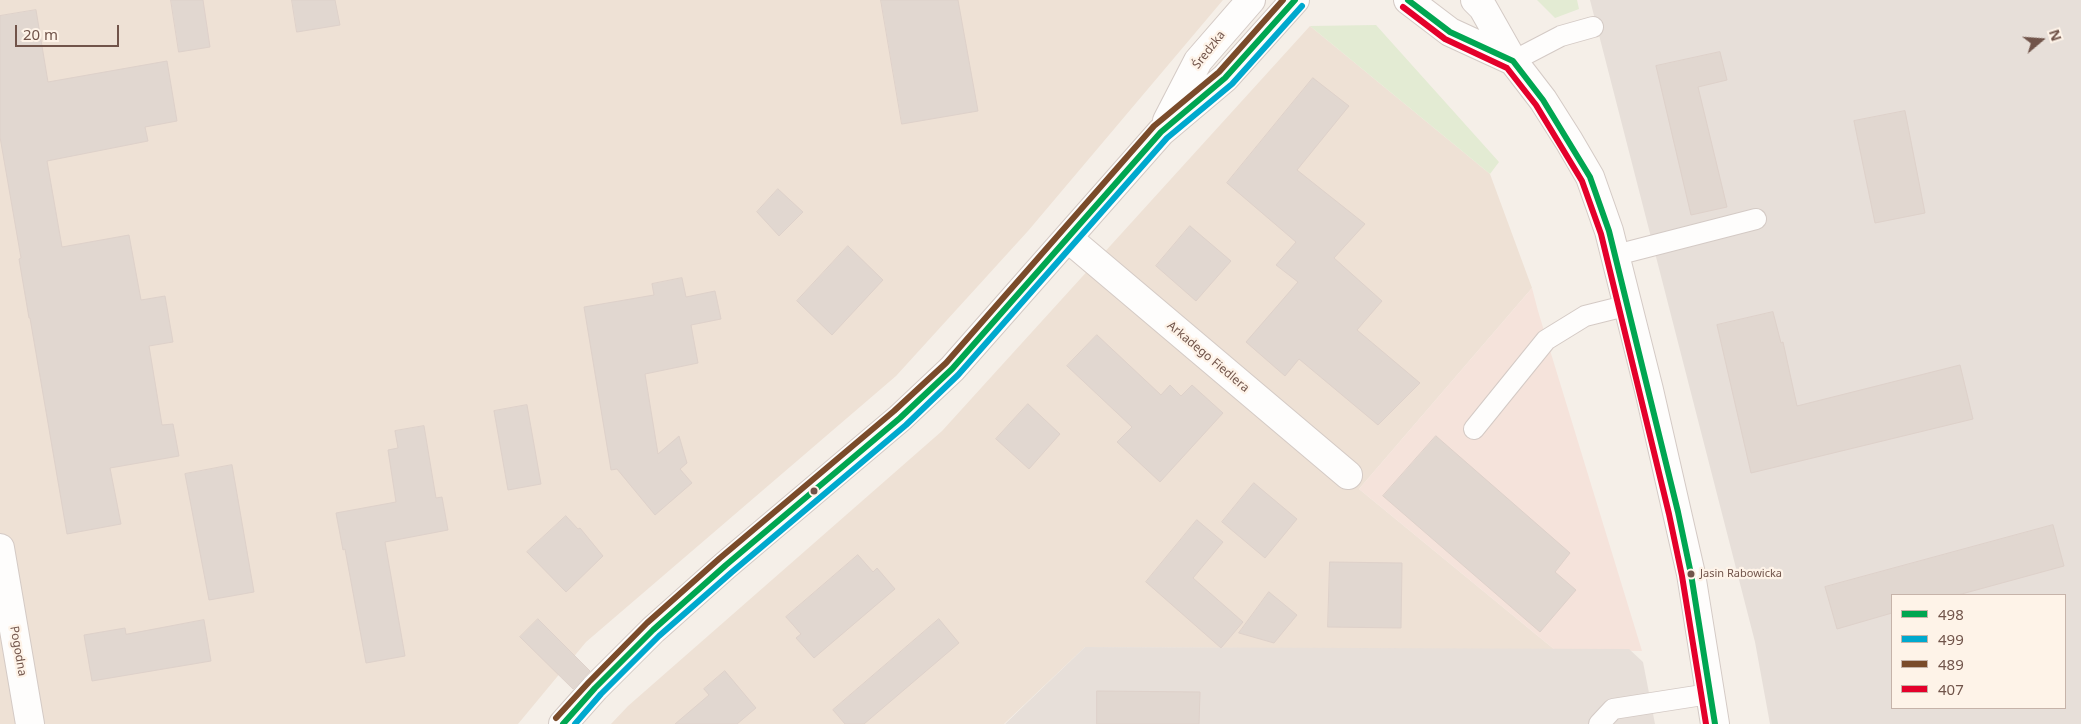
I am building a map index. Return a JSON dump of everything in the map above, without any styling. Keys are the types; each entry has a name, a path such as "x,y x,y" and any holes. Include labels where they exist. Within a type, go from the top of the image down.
{"street":[{"name":"Średzka","path":"1162,132 1198,61 1251,0"},
{"name":"Średzka","path":"563,724 595,688 653,630 726,565 900,418 952,369 1162,132 1225,78 1295,0"},
{"path":"1408,0 1450,32 1513,61"},
{"path":"1475,0 1482,8 1513,61 1543,100 1590,178 1610,231 1691,574 1715,724"},
{"name":"Arkadego Fiedlera","path":"1069,239 1348,475"},
{"name":"Pogodna","path":"0,548 30,724"}],"lane":[{"path":"1513,61 1561,36 1593,27"},
{"path":"1616,255 1756,220"},
{"path":"1474,429 1546,340 1584,316 1629,305"},
{"path":"1599,724 1613,709 1709,694"}],"shaded area":[{"path":"0,0 1223,0 1028,231 896,376 586,642 518,724 0,724"},
{"path":"1590,0 2081,0 2081,724 1770,724 1755,642"},
{"path":"1310,26 1490,174 1532,288 1359,489 1555,650 1085,647 1004,724 611,724 628,706 942,431"},
{"path":"1532,288 1642,651 1555,650 1359,489"},
{"path":"1085,647 1629,649 1643,662 1655,724 1005,724"}],"green space":[{"path":"1537,0 1577,0 1579,9 1555,18"},
{"path":"1376,25 1499,162 1490,174 1310,26"}],"building":[{"path":"171,0 203,0 210,47 179,52"},
{"path":"292,0 335,0 340,25 297,32"},
{"path":"881,0 958,0 978,111 902,124"},
{"path":"36,10 48,82 167,61 177,121 145,127 148,141 47,161 62,247 129,235 141,300 165,296 173,342 149,346 162,425 173,424 179,456 110,468 121,524 67,534 19,259 21,258 0,137 0,16"},
{"path":"1720,52 1727,80 1698,87 1727,207 1691,215 1656,66"},
{"path":"1313,78 1349,106 1297,170 1365,224 1334,258 1382,301 1357,330 1420,383 1378,425 1299,359 1285,376 1246,342 1298,282 1276,265 1296,242 1227,183"},
{"path":"1905,111 1925,213 1875,223 1854,121"},
{"path":"778,189 803,212 779,236 757,212"},
{"path":"1190,226 1231,261 1196,301 1156,266"},
{"path":"848,246 883,280 832,335 797,301"},
{"path":"682,278 686,297 715,291 721,319 691,325 698,363 645,374 658,454 679,436 687,463 680,469 692,483 655,515 617,469 611,470 584,307 654,295 652,284"},
{"path":"1773,312 1781,343 1783,342 1797,406 1960,365 1973,419 1751,473 1717,325"},
{"path":"1097,335 1161,395 1170,385 1181,396 1192,385 1223,413 1160,482 1117,442 1132,427 1067,366"},
{"path":"1028,404 1060,434 1029,469 996,439"},
{"path":"527,405 541,484 508,490 494,411"},
{"path":"424,426 436,498 442,497 448,530 385,542 405,656 366,663 345,549 343,550 336,513 396,502 388,450 398,448 395,431"},
{"path":"1436,436 1570,553 1555,572 1576,590 1540,632 1383,496"},
{"path":"232,465 254,592 209,600 185,474"},
{"path":"1254,483 1297,519 1265,558 1222,522"},
{"path":"566,516 578,529 580,528 603,556 566,592 527,552"},
{"path":"1197,520 1223,542 1193,578 1243,622 1221,648 1146,582"},
{"path":"2053,525 2064,566 1962,594 1891,594 1891,613 1837,629 1825,587"},
{"path":"858,555 873,572 877,568 895,589 814,658 796,638 801,634 786,617"},
{"path":"1330,562 1402,563 1401,628 1328,627"},
{"path":"1269,592 1297,615 1274,643 1239,633"},
{"path":"538,619 590,671 573,689 520,637"},
{"path":"939,619 959,643 864,724 845,724 833,710"},
{"path":"204,620 211,661 92,681 84,635 125,628 126,634"},
{"path":"725,671 756,708 737,724 675,724 709,695 704,689"},
{"path":"1097,691 1200,692 1199,724 1097,724"}],"transit line":[{"name":"489","path":"556,718 647,623 720,558 894,411 946,363 1154,126 1219,72 1283,0"},
{"name":"498","path":"563,724 595,688 653,630 726,565 900,418 952,369 1161,132 1225,78 1295,0"},
{"name":"498","path":"1408,0 1450,32 1513,61 1543,100 1590,177 1609,231 1678,512 1691,574 1715,724"},
{"name":"499","path":"575,724 601,694 659,636 906,425 958,375 1167,138 1232,84 1302,6"},
{"name":"407","path":"1403,7 1445,39 1507,68 1536,105 1582,181 1601,234 1669,514 1682,576 1706,724"}],"place":[{"name":"Jasin Rabowicka","path":"1691,574"}]}
